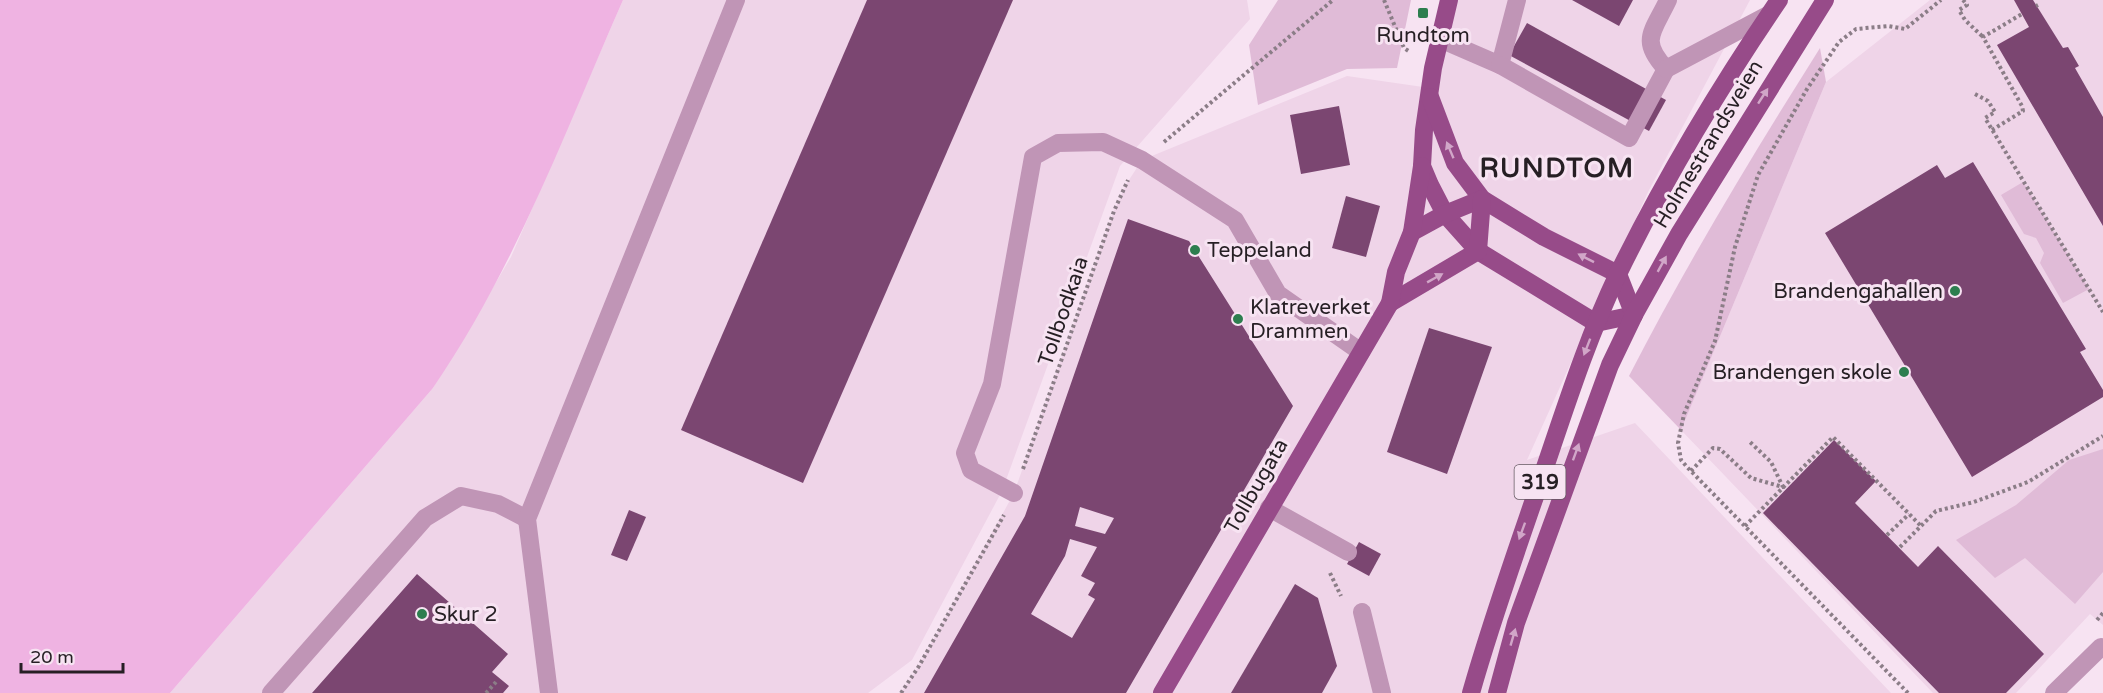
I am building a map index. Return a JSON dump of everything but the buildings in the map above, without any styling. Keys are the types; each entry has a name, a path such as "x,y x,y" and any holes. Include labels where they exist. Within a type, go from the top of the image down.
{"main road":[{"name":"Tollbugata","path":"1161,693 1390,303 1396,272 1412,232 1433,68 1449,0"},
{"name":"319","path":"1471,693 1515,551 1596,323 1618,274 1722,83 1779,0"},
{"name":"Holmestrandsveien","path":"1634,315 1737,137 1825,0"},
{"path":"1422,166 1445,214 1478,251 1596,323 1634,315 1618,274 1544,237 1482,199 1455,163 1429,95"},
{"path":"1412,232 1445,214 1482,199"},
{"path":"1478,251 1482,199"},
{"name":"Tollbugata","path":"1390,303 1478,251"},
{"name":"319","path":"1497,693 1516,623 1589,417 1634,315"}],"street":[{"path":"549,693 527,519 736,0"},
{"path":"1500,65 1517,0"},
{"path":"1666,69 1652,54 1649,40 1668,0"},
{"path":"1440,39 1500,65 1629,138 1666,69 1768,15"},
{"path":"1014,493 971,470 965,453 992,384 1033,157 1058,143 1103,142 1142,160 1234,220 1278,294 1360,352"},
{"path":"271,693 425,518 461,496 498,504 527,519"},
{"path":"1269,508 1348,552"},
{"path":"1362,612 1382,693"},
{"path":"2054,693 2101,647"}],"path":[{"name":"Tollbodkaia","path":"901,693 919,666 1014,493 1114,211 1127,183 1142,160 1333,0"},
{"path":"1384,0 1404,48 1433,68"},
{"path":"1908,693 1691,471 1681,460 1678,443 1684,414 1715,340 1735,247 1758,175 1807,89 1839,42 1856,29 1888,26 1905,29 1940,0"},
{"path":"1963,0 1967,5 1959,10 1965,20 1983,37 2022,106 2022,111 1992,130"},
{"path":"1983,37 2022,14"},
{"path":"1975,94 1988,101 1995,112 1985,118 2103,312"},
{"path":"1900,547 1936,511 1974,502 2028,482 2095,443 2103,435"},
{"path":"1745,526 1833,438 1921,526"},
{"path":"1750,442 1771,462 1783,487"},
{"path":"1691,471 1713,448 1720,449 1751,478 1783,487"},
{"path":"1887,535 1908,514"},
{"path":"486,693 496,682"}],"shaded area":[{"path":"0,0 623,0 514,247 462,342 433,388 170,693 0,693"},
{"path":"623,0 1247,0 1250,19 1120,166 1002,491 912,660 868,693 170,693 433,388 511,257"},
{"path":"1278,0 1411,0 1397,68 1347,69 1258,105 1249,45"},
{"path":"1450,0 1750,0 1648,192 1527,460 1635,423 1891,693 901,693 919,666 1014,493 1114,211 1127,183 1142,160 1347,76 1430,88"},
{"name":"Brandengen skole","path":"1930,0 2103,0 2103,625 2090,614 2016,693 1933,693 1681,430 1826,82"},
{"path":"1820,48 1826,82 1681,430 1629,376 1721,210"},
{"path":"2023,182 2089,289 2063,303 2040,263 2044,253 2036,238 2024,234 2001,195"},
{"path":"2103,449 2103,572 2075,604 2025,558 1995,578 1956,540 2016,505 2069,460"}],"place":[{"name":"Rundtom","path":"1423,13"},
{"name":"Teppeland","path":"1195,250"},
{"name":"Brandengahallen","path":"1955,291"},
{"name":"Klatreverket Drammen","path":"1238,319"},
{"name":"Brandengen skole","path":"1904,372"},
{"name":"Skur 2","path":"422,614"}],"district":[{"name":"RUNDTOM","path":"1557,168"}]}
